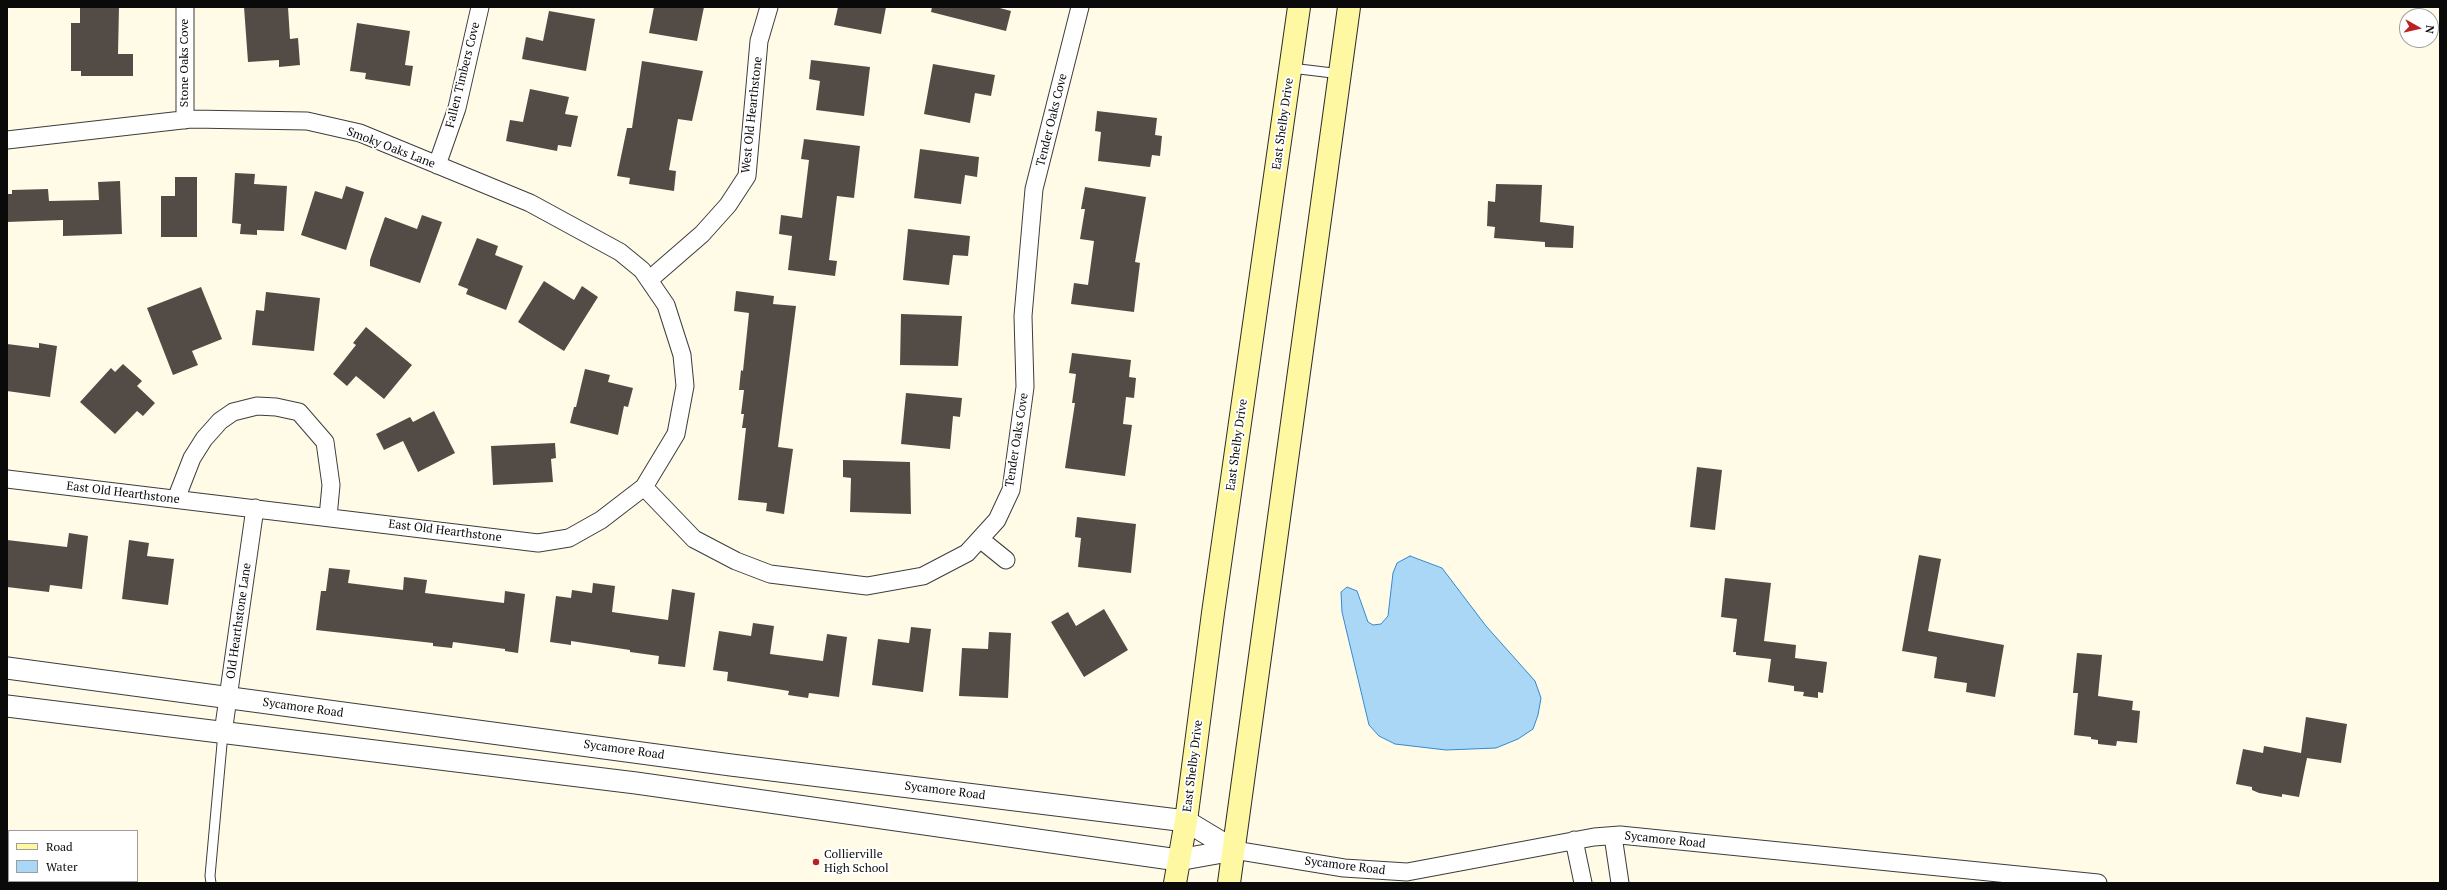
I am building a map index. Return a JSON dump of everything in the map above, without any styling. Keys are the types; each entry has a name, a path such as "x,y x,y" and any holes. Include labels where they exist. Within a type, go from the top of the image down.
{"main road":[{"name":"East Shelby Drive","path":"1175,883 1186,821 1213,613 1299,7"},
{"path":"1229,883 1349,7"}],"street":[{"name":"Stone Oaks Cove","path":"185,7 185,120"},
{"name":"Fallen Timbers Cove","path":"437,165 457,108 480,7"},
{"name":"West Old Hearthstone","path":"649,280 702,234 728,205 746,176 759,41 769,7"},
{"name":"Tender Oaks Cove","path":"644,487 694,539 736,561 770,574 867,586 923,576 968,553 997,520 1010,490 1025,387 1023,316 1034,189 1080,7"},
{"name":"Smoky Oaks Lane","path":"7,140 185,120 307,121 360,133 530,203 620,252 642,270 649,280"},
{"name":"East Old Hearthstone","path":"7,479 538,543 570,538 601,520 644,487 676,434 685,386 682,355 666,305 649,280"},
{"path":"176,499 192,458 204,439 220,421 233,412 251,408 276,407 299,412 325,442 331,485 328,517"},
{"name":"Old Hearthstone Lane","path":"223,733 255,508"},
{"path":"980,539 1006,560"},
{"name":"Sycamore Road","path":"7,668 731,765 1186,821 1234,850"},
{"name":"Sycamore Road","path":"7,706 636,783 1178,860 1234,850 1344,868 1408,872 1574,840 1613,836 2098,883"},
{"path":"1613,836 1620,883"},
{"path":"1574,840 1583,883"}],"lane":[{"path":"1291,68 1341,74"},
{"path":"211,883 210,876 223,733"}],"water":[{"path":"1410,556 1442,568 1486,626 1535,681 1541,698 1538,715 1533,729 1518,739 1496,748 1446,750 1395,744 1379,736 1369,725 1342,612 1341,592 1347,587 1357,591 1368,622 1373,625 1381,624 1388,616 1393,573 1397,563"}],"building":[{"path":"80,7 119,7 118,54 133,54 133,76 81,76 81,71 71,71 71,23 80,23"},
{"path":"244,7 288,7 290,39 298,38 300,65 279,67 279,60 248,62"},
{"path":"654,7 704,7 697,41 649,33"},
{"path":"838,7 886,7 881,34 834,25"},
{"path":"932,7 996,7 1011,11 1006,31 931,12"},
{"path":"549,11 595,19 586,71 522,59 526,37 543,41"},
{"path":"357,23 410,31 405,65 413,66 410,86 365,79 366,73 350,71"},
{"path":"811,60 870,67 864,116 816,110 820,81 809,79"},
{"path":"642,61 703,71 692,121 678,119 669,170 676,171 674,191 629,184 630,178 617,176 627,128 632,128"},
{"path":"933,64 995,75 991,96 975,93 970,123 924,114"},
{"path":"530,89 569,97 565,114 578,116 571,147 558,145 557,151 506,141 510,120 523,122"},
{"path":"1097,111 1157,118 1155,135 1162,136 1160,156 1152,155 1150,167 1098,161 1101,132 1095,131"},
{"path":"804,139 860,146 854,198 837,196 829,260 837,261 835,276 788,270 792,236 779,234 781,215 802,218 809,160 801,159"},
{"path":"920,149 979,157 977,177 965,175 961,204 914,198"},
{"path":"235,173 255,174 254,184 287,186 284,231 257,230 257,235 240,234 241,224 232,223"},
{"path":"175,177 197,177 197,237 161,237 161,196 175,196"},
{"path":"120,181 122,234 63,236 63,220 7,222 7,194 12,194 12,190 48,189 49,201 99,200 98,182"},
{"path":"1496,184 1542,185 1540,222 1574,226 1573,248 1545,247 1545,242 1494,238 1495,227 1487,226 1488,201 1495,202"},
{"path":"346,186 364,192 346,250 301,235 315,191 342,199"},
{"path":"1085,187 1146,197 1135,262 1140,263 1134,312 1071,304 1074,283 1088,285 1094,241 1080,239 1085,209 1081,209"},
{"path":"422,215 442,222 420,283 370,266 370,260 385,217 417,229"},
{"path":"908,229 970,236 968,256 953,255 949,285 903,280"},
{"path":"477,238 498,246 495,255 523,266 506,310 466,294 468,289 458,285"},
{"path":"544,281 574,300 582,286 598,297 564,351 518,322"},
{"path":"201,287 222,339 192,351 198,365 173,375 147,308"},
{"path":"736,291 774,296 773,304 796,306 778,447 793,449 784,514 766,511 767,503 738,500 746,428 742,428 744,414 741,414 744,390 739,390 741,370 743,371 749,313 734,311"},
{"path":"266,292 320,298 314,351 252,345 256,310 264,311"},
{"path":"901,314 962,316 958,366 900,365"},
{"path":"366,327 412,365 384,399 356,376 347,386 333,374 356,345 353,343"},
{"path":"39,343 57,346 50,397 7,391 7,344 39,348"},
{"path":"1072,353 1131,360 1129,377 1136,378 1134,398 1126,397 1123,424 1132,425 1125,476 1065,468 1075,403 1072,403 1076,374 1069,373"},
{"path":"123,364 142,381 137,386 155,403 143,416 137,411 115,434 80,402 111,368 115,372"},
{"path":"585,369 610,375 608,382 633,388 628,407 624,406 618,435 570,423 574,407 576,407"},
{"path":"906,393 962,398 960,417 953,416 950,449 901,444"},
{"path":"434,411 455,453 418,472 403,441 384,450 376,434 410,417 413,422"},
{"path":"555,443 556,458 551,459 553,482 493,485 491,446"},
{"path":"843,460 910,462 911,514 850,512 851,478 843,477"},
{"path":"1697,467 1722,470 1715,530 1690,527"},
{"path":"1077,517 1136,524 1131,573 1078,567 1081,538 1075,537"},
{"path":"69,533 88,536 82,589 50,585 49,592 7,587 7,540 67,547"},
{"path":"129,540 149,543 147,556 174,559 168,605 122,599"},
{"path":"1919,555 1941,559 1928,631 2004,645 1995,697 1966,692 1967,683 1934,678 1937,657 1902,651"},
{"path":"329,568 350,570 348,583 403,590 404,577 427,580 425,593 504,603 505,591 525,594 518,653 505,651 505,649 453,642 452,648 433,646 433,643 316,630 321,591 326,591"},
{"path":"1725,578 1771,583 1764,641 1796,645 1795,658 1827,662 1823,693 1818,692 1818,698 1803,696 1804,692 1794,691 1794,686 1768,682 1771,659 1736,655 1736,652 1733,652 1737,619 1721,617"},
{"path":"593,583 615,586 612,612 668,620 672,589 695,593 685,667 658,664 659,656 630,652 630,650 571,641 571,645 550,642 556,596 571,598 572,590 592,593"},
{"path":"1104,609 1128,650 1084,677 1051,622 1068,612 1076,626"},
{"path":"753,623 774,626 770,654 823,661 827,634 847,637 839,697 809,693 808,698 788,695 789,691 727,681 728,672 713,670 719,631 751,636"},
{"path":"911,627 931,629 923,692 872,685 878,639 909,643"},
{"path":"989,632 1011,633 1008,698 959,696 962,648 988,649"},
{"path":"2077,653 2102,655 2098,696 2133,701 2132,710 2140,711 2137,743 2117,741 2116,746 2098,744 2098,740 2091,739 2091,737 2074,735 2078,693 2073,693"},
{"path":"2306,717 2347,724 2341,763 2307,758 2299,797 2282,794 2282,797 2259,793 2252,790 2252,787 2236,784 2243,749 2263,753 2264,746 2301,753"}],"place":[{"name":"Collierville High School","path":"816,862"}]}
